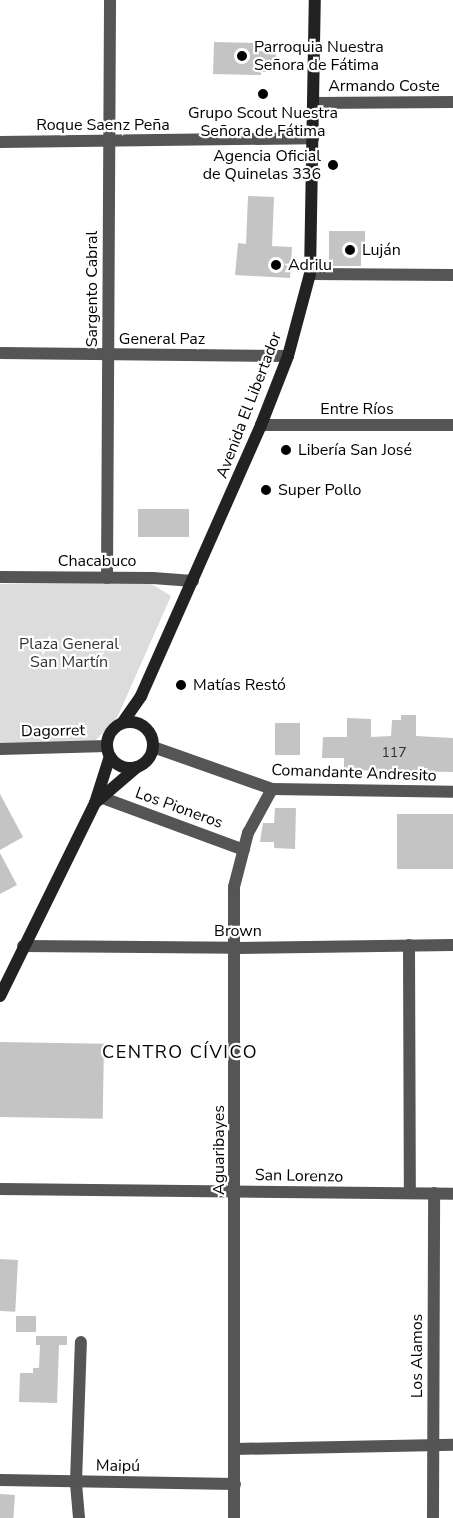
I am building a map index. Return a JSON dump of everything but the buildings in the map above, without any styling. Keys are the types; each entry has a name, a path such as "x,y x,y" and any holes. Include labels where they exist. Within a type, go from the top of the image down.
{"main road":[{"name":"Avenida El Libertador","path":"123,722 141,696 261,425 288,356 310,274 315,0"},
{"name":"Avenida El Libertador","path":"141,696 143,725"},
{"path":"0,996 22,946 99,800 108,751 108,736 123,722 143,725 150,733 153,747 146,762 99,800"},
{"path":"108,751 117,764 126,768 137,767"}],"street":[{"name":"Sargento Cabral","path":"107,578 110,0"},
{"name":"Armando Coste","path":"314,103 453,102"},
{"name":"Roque Saenz Peña","path":"0,142 313,138"},
{"path":"310,274 453,275"},
{"name":"General Paz","path":"0,353 109,356 288,356"},
{"name":"Entre Ríos","path":"261,425 453,425"},
{"name":"Chacabuco","path":"0,577 193,581"},
{"name":"Comandante Andresito","path":"153,747 272,789 453,792"},
{"name":"Dagorret","path":"0,748 108,751"},
{"name":"Aguaribayes","path":"234,1518 236,1449 234,887 248,833 272,789"},
{"name":"Los Pioneros","path":"99,800 244,850"},
{"path":"408,945 410,1193"},
{"name":"Brown","path":"22,946 235,948 453,945"},
{"name":"San Lorenzo","path":"0,1189 453,1194"},
{"name":"Los Alamos","path":"433,1518 434,1193"},
{"path":"79,1518 76,1482 81,1342"},
{"path":"236,1449 453,1445"},
{"name":"Maipú","path":"0,1480 235,1484"}],"green space":[{"name":"Plaza General San Martín","path":"0,584 152,584 171,596 117,718 94,742 0,744"}],"place":[{"name":"Parroquia Nuestra Señora de Fátima","path":"242,56"},
{"name":"Grupo Scout Nuestra Señora de Fátima","path":"263,94"},
{"name":"Agencia Oficial de Quinelas 336","path":"333,165"},
{"name":"Luján","path":"350,250"},
{"name":"Adrilu","path":"276,265"},
{"name":"Libería San José","path":"286,450"},
{"name":"Super Pollo","path":"266,490"},
{"name":"Matías Restó","path":"181,685"}],"district":[{"name":"CENTRO CÍVICO","path":"180,1052"}]}
